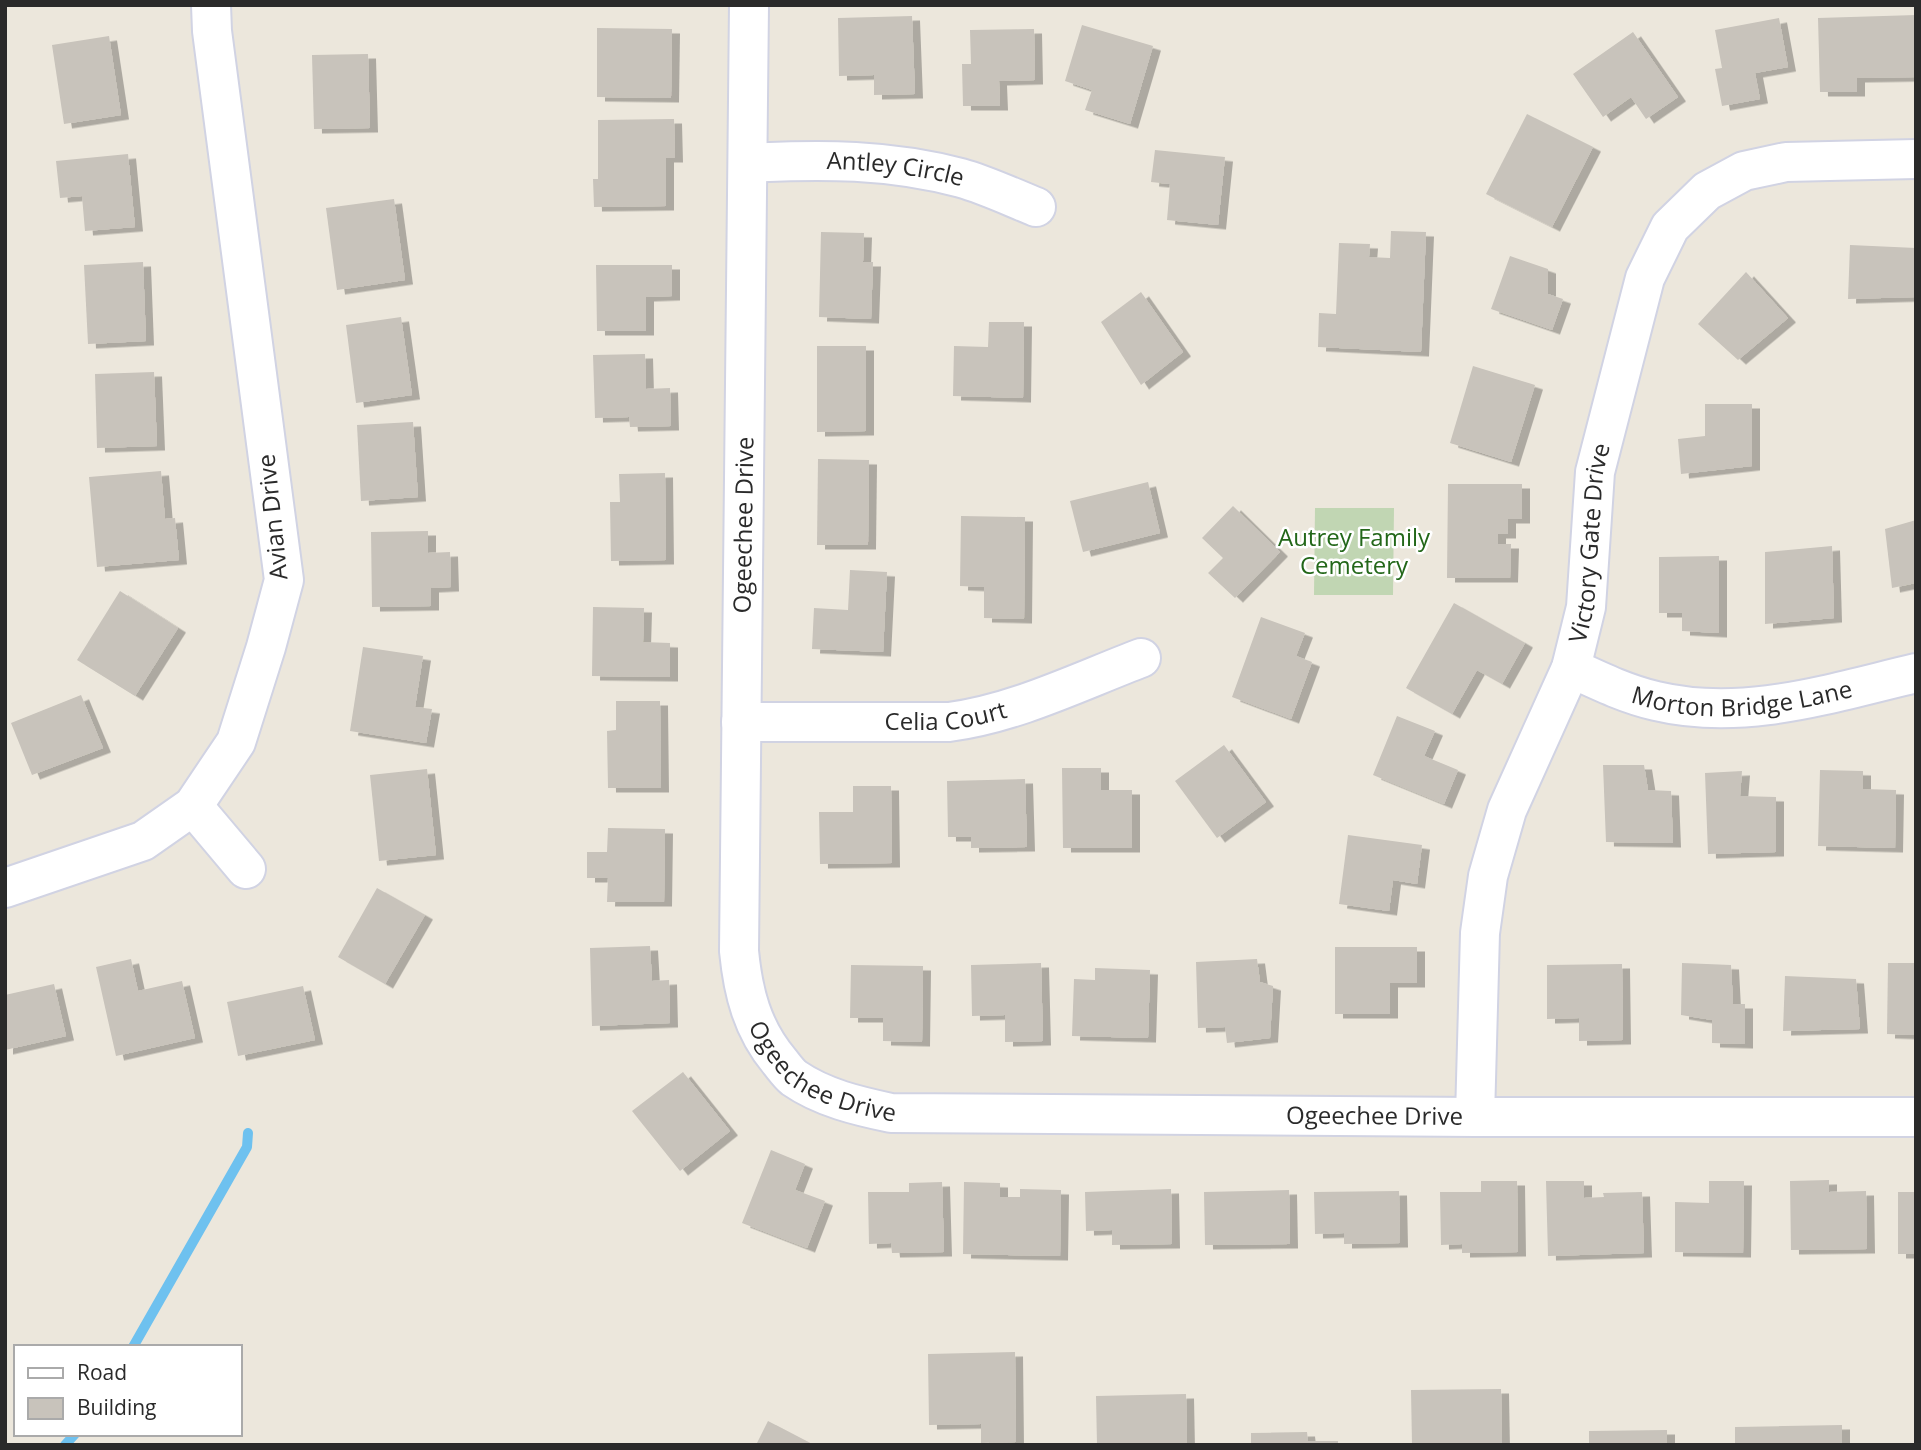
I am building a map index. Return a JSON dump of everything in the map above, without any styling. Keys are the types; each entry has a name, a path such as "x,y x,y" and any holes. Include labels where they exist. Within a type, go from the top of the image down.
{"street":[{"name":"Avian Drive","path":"5,888 143,841 193,806 236,742 284,580 212,31 211,5"},
{"name":"Ogeechee Drive","path":"749,5 739,951 743,987 754,1022 771,1051 792,1077 820,1092 857,1106 891,1113 1475,1117 1916,1116"},
{"name":"Victory Gate Drive","path":"1475,1117 1480,933 1488,876 1507,810 1571,668 1586,607 1595,472 1644,278 1670,227 1707,191 1744,171 1786,162 1916,159"},
{"name":"Antley Circle","path":"749,163 808,160 887,163 963,178 1036,207"},
{"name":"Celia Court","path":"741,722 949,722 970,719 997,714 1141,658"},
{"name":"Morton Bridge Lane","path":"1571,668 1626,692 1658,701 1707,709 1751,708 1801,701 1916,673"},
{"path":"193,806 246,869"}],"green space":[{"name":"Autrey Family Cemetery","path":"1315,508 1394,508 1393,595 1314,595"}],"building":[{"path":"1916,15 1916,77 1857,78 1857,92 1820,92 1818,18"},
{"path":"912,16 915,94 874,95 874,75 839,76 838,18"},
{"path":"1779,18 1788,67 1755,73 1760,99 1722,106 1715,69 1722,68 1715,30"},
{"path":"1082,25 1153,46 1130,124 1085,110 1092,90 1065,81"},
{"path":"597,28 672,29 671,98 597,97"},
{"path":"1034,29 1035,80 999,81 1000,106 963,106 962,64 971,64 970,30"},
{"path":"1633,32 1678,97 1646,119 1631,97 1603,117 1573,74"},
{"path":"109,36 121,115 64,124 52,45"},
{"path":"368,54 370,128 314,129 312,55"},
{"path":"1527,114 1593,147 1552,227 1486,194"},
{"path":"674,119 675,158 666,158 666,206 594,207 593,179 598,179 598,120"},
{"path":"1155,150 1225,157 1218,225 1167,220 1170,184 1151,182"},
{"path":"128,154 135,227 85,231 82,196 60,198 56,161"},
{"path":"394,199 405,280 337,290 326,208"},
{"path":"1391,231 1426,232 1421,352 1318,347 1319,313 1336,314 1339,243 1370,244 1369,257 1390,258"},
{"path":"821,232 864,233 863,262 873,262 871,319 819,317"},
{"path":"1850,245 1916,248 1916,297 1848,299"},
{"path":"1510,256 1548,269 1548,294 1563,299 1552,330 1491,309"},
{"path":"143,262 146,341 88,344 84,265"},
{"path":"596,265 672,265 672,296 646,297 646,331 597,331"},
{"path":"1746,272 1788,318 1738,360 1698,324"},
{"path":"1141,292 1183,352 1141,385 1101,322"},
{"path":"401,317 412,395 356,403 346,325"},
{"path":"989,322 1024,322 1023,398 953,396 954,346 988,347"},
{"path":"817,346 866,346 866,431 817,432"},
{"path":"645,354 646,389 670,388 671,426 630,427 629,417 595,418 593,355"},
{"path":"1473,366 1535,385 1511,462 1450,443"},
{"path":"154,372 157,446 97,448 95,374"},
{"path":"1705,404 1752,404 1752,466 1681,474 1678,439 1705,436"},
{"path":"413,422 418,497 361,501 357,425"},
{"path":"818,459 869,460 868,545 817,545"},
{"path":"161,471 165,519 175,518 179,560 97,567 89,477"},
{"path":"665,473 666,560 611,561 610,502 620,502 619,474"},
{"path":"1148,482 1160,533 1083,552 1070,501"},
{"path":"1448,484 1522,484 1522,519 1508,519 1508,534 1498,534 1498,544 1511,544 1510,578 1447,578"},
{"path":"1233,506 1280,552 1235,598 1208,573 1223,558 1202,538"},
{"path":"961,516 1025,517 1024,619 984,618 984,587 960,586"},
{"path":"1916,520 1916,583 1892,588 1885,529"},
{"path":"428,531 428,553 450,552 451,587 431,588 431,606 372,607 371,532"},
{"path":"1832,546 1834,618 1765,624 1765,552"},
{"path":"1719,556 1719,633 1682,631 1682,613 1659,613 1659,557"},
{"path":"850,570 887,572 883,652 812,649 814,608 848,610"},
{"path":"120,591 178,628 135,696 77,660"},
{"path":"1454,603 1525,643 1502,684 1477,670 1452,714 1406,688"},
{"path":"593,607 644,608 643,642 670,643 670,677 592,676"},
{"path":"1261,617 1305,633 1296,656 1312,662 1291,719 1232,697"},
{"path":"363,647 423,656 415,707 432,709 426,743 350,731"},
{"path":"81,695 103,748 32,775 11,723"},
{"path":"616,701 660,701 661,788 608,788 607,731 616,730"},
{"path":"1397,716 1435,731 1424,756 1458,770 1444,804 1373,775"},
{"path":"1224,745 1266,802 1217,838 1175,781"},
{"path":"1603,765 1644,765 1648,790 1671,791 1673,843 1606,842"},
{"path":"1062,768 1101,768 1101,790 1132,790 1132,848 1063,848"},
{"path":"427,769 436,855 379,861 370,775"},
{"path":"1820,770 1863,771 1863,789 1896,790 1895,848 1818,846"},
{"path":"1742,771 1740,796 1776,797 1776,852 1708,854 1705,773"},
{"path":"1025,779 1027,847 971,848 971,837 948,837 947,781"},
{"path":"853,786 891,786 892,863 820,864 819,812 853,812"},
{"path":"608,828 665,829 664,902 607,902 608,878 587,878 587,852 607,852"},
{"path":"1348,835 1422,845 1417,884 1393,880 1389,911 1339,904"},
{"path":"377,888 425,915 385,984 338,957"},
{"path":"650,946 652,981 669,980 670,1023 592,1026 590,948"},
{"path":"1335,947 1417,947 1417,983 1390,983 1390,1014 1335,1014"},
{"path":"131,959 138,991 182,981 195,1038 116,1056 96,967"},
{"path":"1257,959 1260,982 1273,986 1270,1038 1227,1043 1225,1027 1198,1028 1196,962"},
{"path":"1041,963 1043,1041 1005,1042 1005,1015 972,1016 971,965"},
{"path":"1682,963 1731,965 1733,1004 1745,1004 1745,1044 1712,1043 1712,1020 1681,1015"},
{"path":"1888,963 1916,963 1916,1035 1887,1034"},
{"path":"1622,964 1623,1040 1579,1041 1579,1018 1547,1019 1547,965"},
{"path":"851,965 923,966 922,1042 883,1041 883,1018 850,1018"},
{"path":"1095,968 1150,970 1148,1038 1072,1036 1074,979 1095,980"},
{"path":"1785,976 1856,979 1860,1029 1783,1031"},
{"path":"54,984 66,1036 5,1050 5,995"},
{"path":"303,986 315,1040 238,1056 227,1002"},
{"path":"683,1072 730,1131 680,1171 632,1111"},
{"path":"771,1150 805,1164 795,1190 825,1201 807,1248 742,1223"},
{"path":"1829,1180 1829,1192 1866,1191 1867,1249 1791,1250 1790,1181"},
{"path":"1481,1181 1517,1181 1518,1252 1462,1253 1462,1244 1441,1245 1440,1192 1481,1192"},
{"path":"1546,1181 1584,1181 1584,1198 1604,1197 1603,1193 1642,1192 1644,1253 1548,1256"},
{"path":"1709,1181 1744,1181 1743,1253 1675,1252 1675,1202 1709,1203"},
{"path":"942,1182 944,1252 892,1253 891,1243 869,1244 868,1192 909,1192 909,1183"},
{"path":"964,1182 1000,1183 1000,1197 1020,1197 1020,1189 1061,1190 1060,1256 963,1254"},
{"path":"1171,1189 1172,1244 1112,1245 1112,1230 1086,1231 1085,1192"},
{"path":"1289,1190 1290,1244 1205,1245 1204,1192"},
{"path":"1399,1191 1400,1243 1344,1244 1344,1233 1315,1234 1314,1192"},
{"path":"1898,1192 1916,1192 1916,1254 1898,1254"},
{"path":"1015,1352 1016,1442 981,1443 981,1424 929,1425 928,1354"},
{"path":"1501,1389 1502,1445 1412,1445 1411,1390"},
{"path":"1186,1394 1187,1445 1097,1445 1096,1396"},
{"path":"768,1421 814,1445 756,1445"},
{"path":"1842,1425 1842,1445 1735,1445 1735,1427"},
{"path":"1667,1430 1667,1445 1589,1445 1589,1431"},
{"path":"1307,1432 1308,1441 1338,1441 1338,1445 1251,1445 1251,1433"}],"waterway":[{"path":"134,1345 247,1147 248,1133"},
{"path":"65,1445 73,1436"}]}
